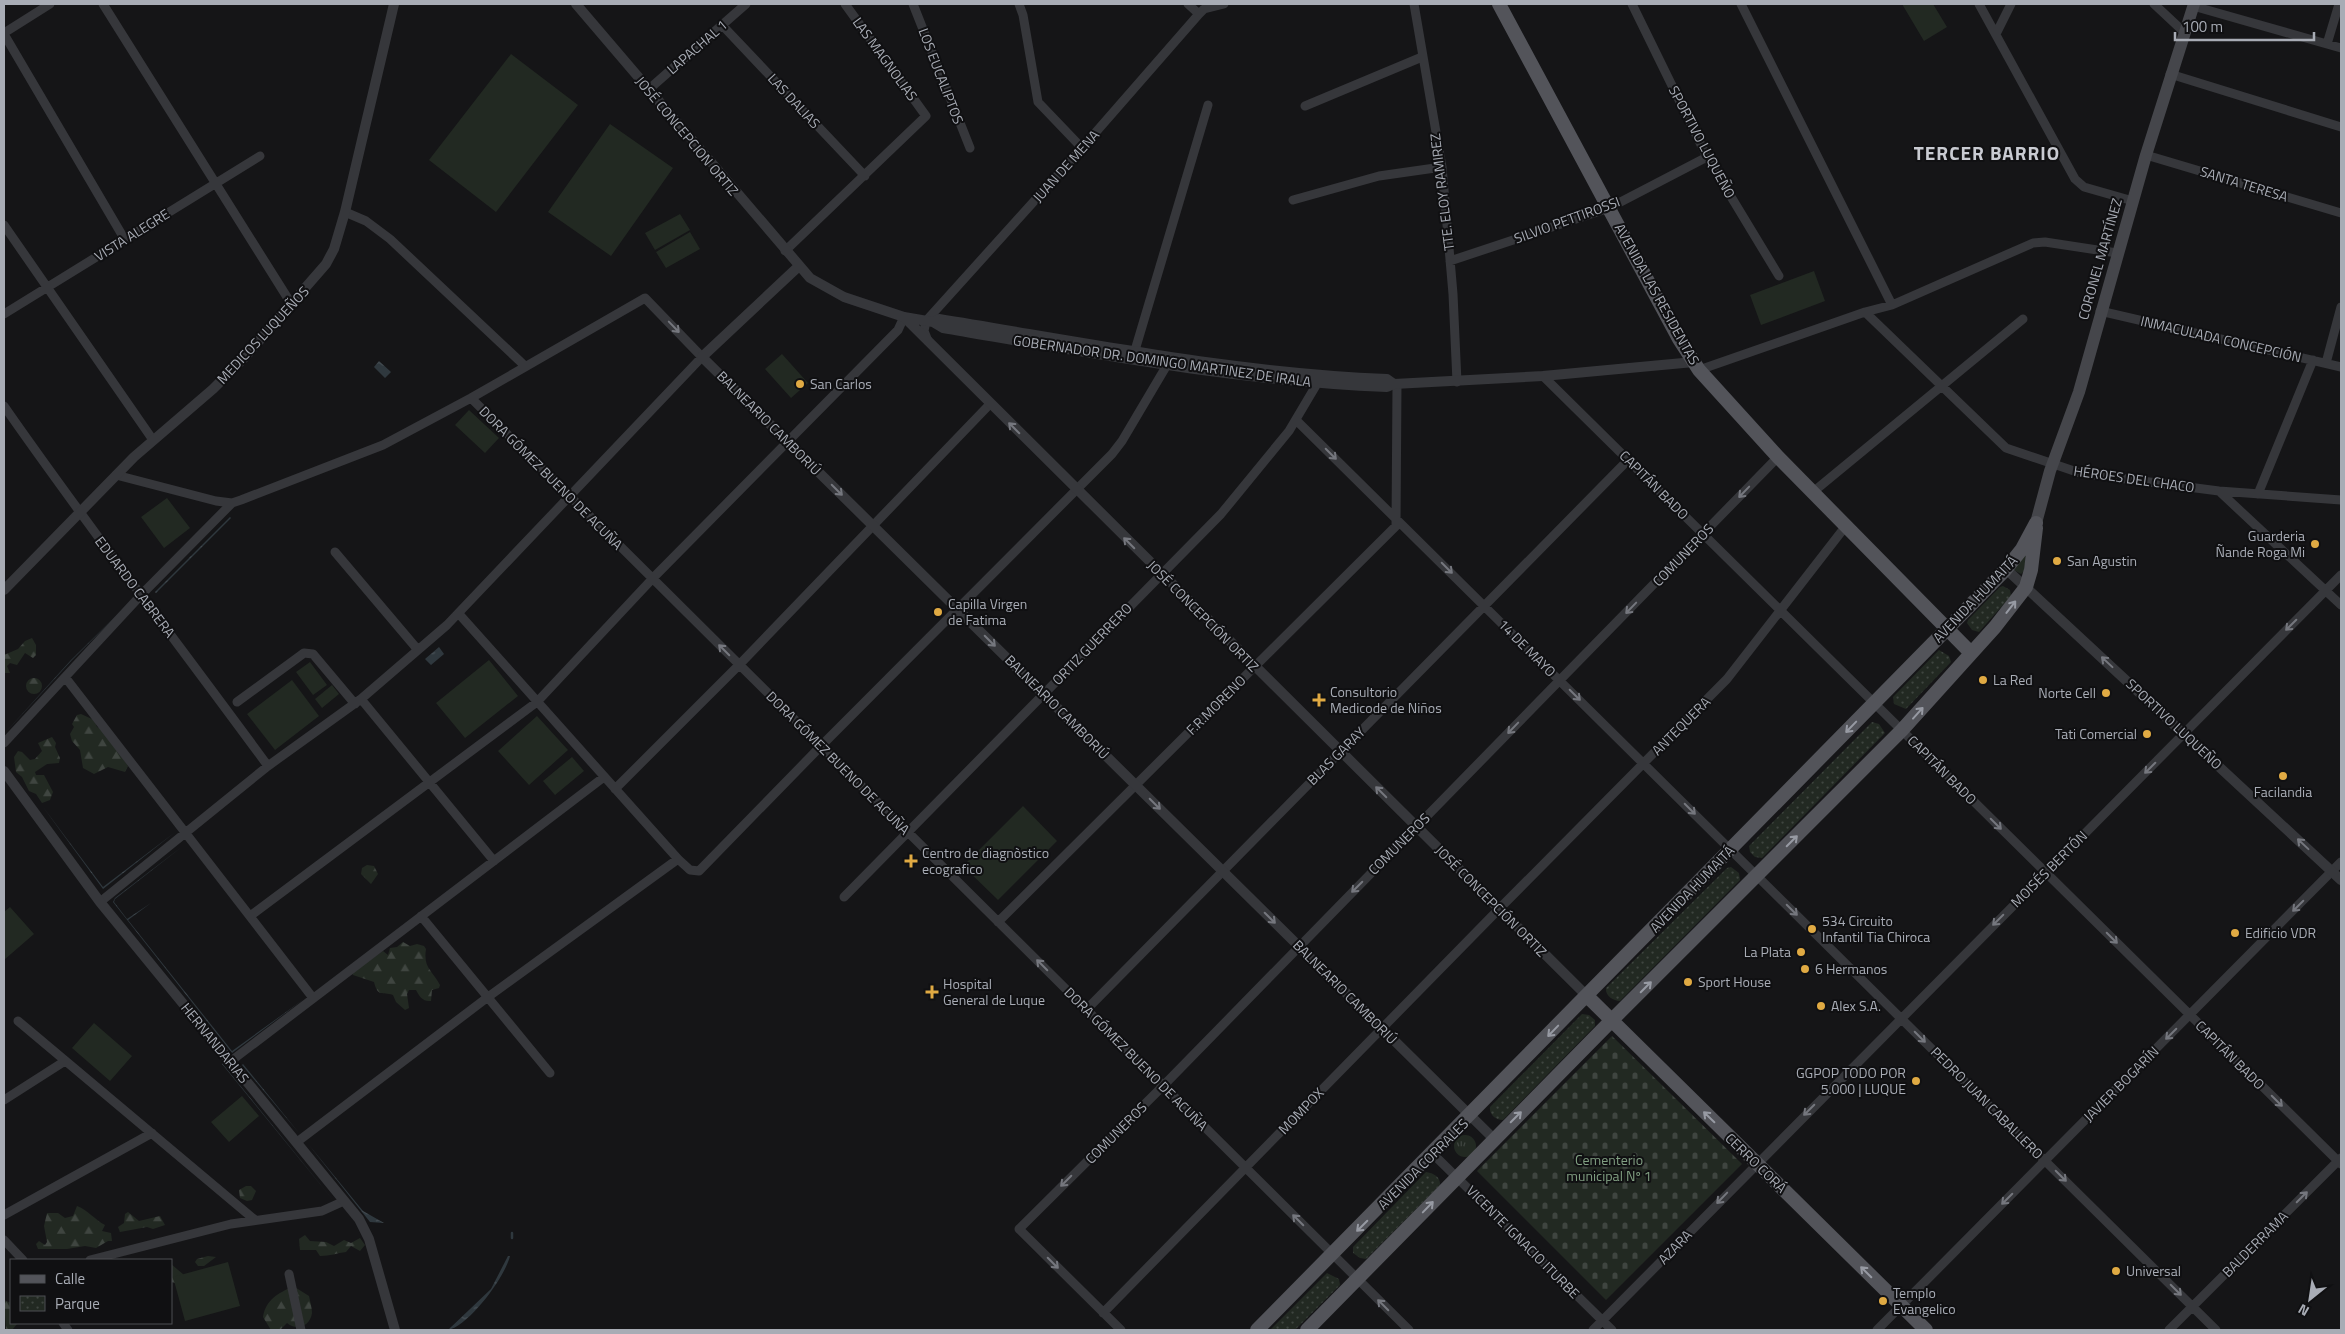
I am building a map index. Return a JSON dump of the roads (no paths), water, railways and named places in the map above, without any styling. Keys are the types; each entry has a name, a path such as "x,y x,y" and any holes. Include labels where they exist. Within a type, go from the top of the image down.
{"main road":[{"name":"AVENIDA LAS RESIDENTAS","path":"1499,4 1679,339 1696,366 1778,457 1971,654"},
{"name":"CORONEL MARTÍNEZ","path":"2036,522 2079,392 2100,310 2170,74 2193,5"},
{"name":"AVENIDA HUMAITÁ","path":"1587,996 1874,704 1945,629 2006,569 2022,549 2036,522"},
{"name":"AVENIDA HUMAITÁ","path":"1611,1021 1902,730 1995,628 2026,587 2035,543 2036,522"},
{"name":"CERRO CORÁ","path":"1587,996 1926,1330"},
{"name":"AVENIDA CORRALES","path":"1257,1330 1587,996"},
{"path":"1307,1330 1611,1021"}],"street":[{"path":"103,4 292,304"},
{"name":"MEDICOS LUQUEÑOS","path":"4,590 116,474 213,389 245,358 326,264 334,249 345,212 394,4"},
{"name":"JOSÉ CONCEPCION ORTIZ","path":"576,4 799,266"},
{"name":"LAPACHAL 1","path":"648,90 746,4"},
{"name":"LAS MAGNOLIAS","path":"845,4 926,114 924,120 865,176"},
{"name":"LOS EUCALIPTOS","path":"913,4 970,148"},
{"path":"1019,4 1038,102 1082,148"},
{"path":"1188,4 1201,12 1224,4"},
{"name":"TTE. ELOY RAMIREZ","path":"1414,4 1442,167 1457,382"},
{"name":"SPORTIVO LUQUEÑO","path":"1632,4 1707,157 1779,276"},
{"path":"1741,4 1892,305"},
{"path":"1980,4 2075,179 2084,187 2133,201"},
{"path":"1996,34 2011,4"},
{"path":"2154,4 2184,32"},
{"path":"2327,44 2339,4"},
{"path":"44,5 4,33 125,240"},
{"path":"2193,5 2341,48"},
{"name":"JUAN DE MENA","path":"930,322 1201,12"},
{"name":"LAS DALIAS","path":"722,25 865,176"},
{"path":"1305,106 1422,57"},
{"path":"2170,74 2341,127"},
{"path":"1133,356 1208,105"},
{"name":"SANTA TERESA","path":"2146,155 2341,213"},
{"name":"VISTA ALEGRE","path":"4,314 260,156"},
{"name":"SILVIO PETTIROSSI","path":"1450,261 1609,208 1707,157"},
{"path":"1293,200 1378,176 1442,167"},
{"path":"785,251 865,176"},
{"path":"4,743 142,594 232,503 384,445 471,398 525,366 390,238 366,221 345,212"},
{"path":"4,225 153,440"},
{"path":"1696,366 1892,305 2033,243 2045,242 2118,253"},
{"path":"100,902 268,766 358,701 459,614 702,357 799,266"},
{"name":"JOSÉ CONCEPCIÓN ORTIZ","path":"799,266 810,278 836,293 904,317 929,344 1587,996"},
{"name":"BALNEARIO CAMBORIÚ","path":"525,366 646,298 702,357 1494,1140"},
{"path":"2326,362 2341,307"},
{"name":"INMACULADA CONCEPCIÓN","path":"2100,310 2341,367"},
{"name":"HÉROES DEL CHACO","path":"1865,312 1943,386 2003,447 2080,473 2219,491 2341,500"},
{"path":"250,916 537,702 787,440 898,330 904,317"},
{"name":"GOBERNADOR DR. DOMINGO MARTINEZ DE IRALA","path":"904,317 930,322 943,328 1133,356 1319,380"},
{"path":"1813,492 2023,319"},
{"path":"929,344 924,331 930,322"},
{"name":"GOBERNADOR DR. DOMINGO MARTINEZ DE IRALA","path":"1133,356 1167,365 1319,380 1387,379 1395,384 1457,382 1696,366"},
{"path":"2258,494 2313,360"},
{"path":"459,614 678,859 693,871 703,870 821,746 1077,490 1122,441 1167,365"},
{"name":"CAPITÁN BADO","path":"1543,376 2340,1161"},
{"name":"ORTIZ GUERRERO","path":"844,897 1220,514 1296,420 1319,380"},
{"path":"1395,384 1398,520"},
{"name":"DORA GÓMEZ BUENO DE ACUÑA","path":"471,398 1409,1330"},
{"path":"615,789 739,665 990,404"},
{"name":"EDUARDO CABRERA","path":"4,406 78,512 142,594 268,766"},
{"name":"14 DE MAYO","path":"1296,420 1758,876"},
{"name":"COMUNEROS","path":"1103,1313 1018,1229 1163,1086 1778,457"},
{"name":"BLAS GARAY","path":"1087,1009 1628,460"},
{"path":"116,474 216,501 232,503"},
{"path":"2219,491 2341,605"},
{"name":"F.R.MORENO","path":"998,922 1396,526 1398,520"},
{"name":"ANTEQUERA","path":"1499,908 1727,679 1845,527"},
{"path":"335,552 418,650"},
{"name":"SPORTIVO LUQUEÑO","path":"2006,569 2341,880"},
{"name":"MOISÉS BERTÓN","path":"1756,1163 2341,575"},
{"path":"237,702 304,653 309,652 313,654 358,701 430,782 494,861"},
{"path":"65,677 313,998"},
{"name":"HERNANDARIAS","path":"4,771 100,902 359,1219 370,1240 395,1330"},
{"path":"230,1061 604,777"},
{"path":"297,1142 488,998 678,859"},
{"name":"JAVIER BOGARÍN","path":"1877,1330 2341,862"},
{"name":"PEDRO JUAN CABALLERO","path":"1758,876 2216,1330"},
{"name":"MOMPOX","path":"1103,1313 1499,908"},
{"path":"421,916 550,1073"},
{"path":"18,1021 255,1220"},
{"path":"4,1100 65,1061"},
{"path":"4,1215 152,1133"},
{"name":"VICENTE IGNACIO ITURBE","path":"1433,1154 1612,1330"},
{"name":"BALDERRAMA","path":"2169,1330 2340,1161"},
{"name":"AZARA","path":"1593,1330 1756,1163"},
{"path":"94,1259 167,1239 255,1220 322,1211 344,1201"},
{"path":"4,1240 22,1259"},
{"path":"289,1274 301,1330"},
{"path":"1103,1313 1121,1330"}],"water":[{"path":"379,361 391,372 385,378 374,367"},
{"path":"231,518 156,593 155,592"},
{"path":"133,599 72,660 4,734 71,660"},
{"path":"439,647 444,654 431,665 425,659"},
{"path":"43,807 103,887 174,833 103,889"},
{"path":"183,846 115,899 114,902 127,919 151,903 128,920 232,1051 304,999 232,1053 113,902 115,898"},
{"path":"222,1063 333,1200 222,1064"},
{"path":"243,1064 299,1133 242,1065"},
{"path":"309,1145 363,1211 384,1223 370,1222"},
{"path":"508,1256 510,1256 507,1265 494,1288 466,1320 448,1330 491,1289"}],"waterway":[{"path":"512,1233 512,1238"}],"place":[{"name":"San Carlos","path":"800,384"},
{"name":"Guarderia Ñande Roga Mi","path":"2315,544"},
{"name":"San Agustin","path":"2057,561"},
{"name":"Capilla Virgen de Fatima","path":"938,612"},
{"name":"La Red","path":"1983,680"},
{"name":"Norte Cell","path":"2106,693"},
{"name":"Consultorio Medicode de Niños","path":"1319,700"},
{"name":"Tati Comercial","path":"2147,734"},
{"name":"Facilandia","path":"2283,776"},
{"name":"Centro de diagnòstico ecografico","path":"911,861"},
{"name":"534 Circuito Infantil Tia Chiroca","path":"1812,929"},
{"name":"Edificio VDR","path":"2235,933"},
{"name":"La Plata","path":"1801,952"},
{"name":"6 Hermanos","path":"1805,969"},
{"name":"Sport House","path":"1688,982"},
{"name":"Hospital General de Luque","path":"932,992"},
{"name":"Alex S.A.","path":"1821,1006"},
{"name":"GGPOP TODO POR 5.000 | LUQUE","path":"1916,1081"},
{"name":"Universal","path":"2116,1271"},
{"name":"Templo Evangelico","path":"1883,1301"}],"district":[{"name":"TERCER BARRIO","path":"1987,153"}],"park label":[{"name":"Cementerio municipal Nº 1","path":"1609,1168"}]}
